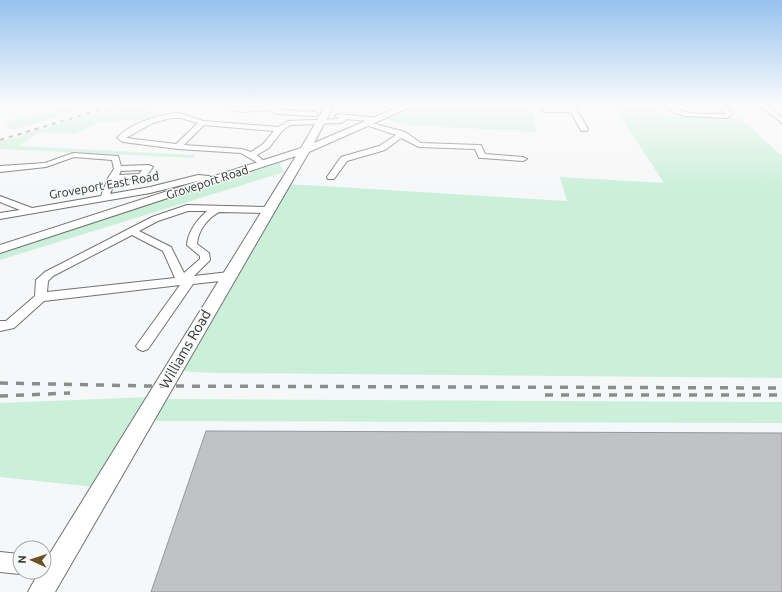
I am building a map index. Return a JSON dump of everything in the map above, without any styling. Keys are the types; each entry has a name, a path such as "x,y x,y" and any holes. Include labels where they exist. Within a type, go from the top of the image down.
{"main road":[{"name":"Williams Road","path":"52,565 229,276 315,133"},
{"name":"Groveport Road","path":"0,249 305,150 347,133"},
{"name":"Williams Road","path":"41,592 46,580"}],"street":[{"path":"129,133 121,138 123,140 133,142 178,147 242,151 252,155 263,164"},
{"path":"178,147 192,133"},
{"path":"252,155 266,146 275,133"},
{"path":"397,133 419,145 478,147 482,156 523,159"},
{"path":"331,177 344,159 382,148 402,134"},
{"path":"0,169 46,164 73,155 115,158 118,169 112,178 105,198"},
{"path":"112,178 142,176 149,167 118,169"},
{"name":"Groveport East Road","path":"0,216 150,190 198,178 206,178 212,181"},
{"path":"0,199 30,211"},
{"path":"41,297 42,280 49,274 155,219 187,208 268,210"},
{"path":"143,346 186,280 205,260 205,254 192,245 192,241 195,232 208,215 218,209"},
{"path":"131,231 167,249 186,280"},
{"path":"0,326 9,325 41,297 229,276"},
{"path":"0,562 12,563"}],"green space":[{"path":"31,133 77,133 74,134 39,133 18,146 196,155 193,158 0,149 0,142"},
{"path":"631,133 756,133 782,156 782,378 215,373 180,371 288,184 567,201 560,177 664,183"},
{"path":"279,162 284,172 0,260 0,253"},
{"path":"149,397 94,487 0,477 0,403"},
{"path":"166,399 782,402 782,423 153,421"}],"building":[{"path":"206,431 782,433 782,592 151,592"}],"railway":[{"path":"0,140 24,133"},
{"path":"0,383 150,386 782,388"},
{"path":"0,396 70,393"},
{"path":"545,395 782,395"}]}
